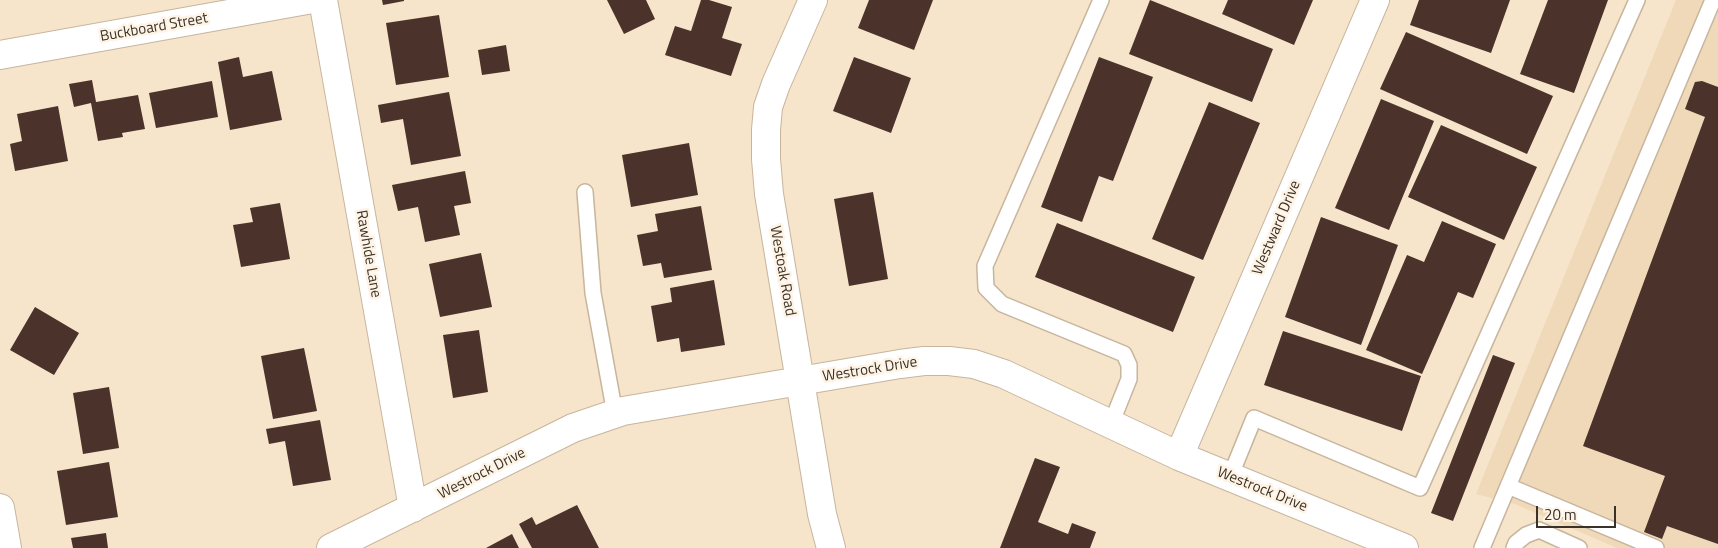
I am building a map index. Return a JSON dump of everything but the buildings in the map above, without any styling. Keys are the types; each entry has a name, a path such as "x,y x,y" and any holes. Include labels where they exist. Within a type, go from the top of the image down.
{"street":[{"name":"Buckboard Street","path":"0,55 307,0"},
{"name":"Rawhide Lane","path":"323,0 413,508"},
{"name":"Westoak Road","path":"813,0 776,84 768,107 766,159 769,194 822,514 831,548"},
{"name":"Westward Drive","path":"1179,456 1375,0"},
{"name":"Westrock Drive","path":"331,548 572,428 615,414 632,409 916,362 974,364 1004,374 1179,456 1404,548"},
{"path":"0,508 7,548"}],"lane":[{"path":"1101,0 985,266 986,288 1002,304 1124,354 1128,365 1129,379 1110,424"},
{"path":"1230,477 1254,418 1420,488 1637,0"},
{"path":"1482,548 1713,0"},
{"path":"585,192 593,293 615,414"},
{"path":"1508,486 1656,548"},
{"path":"1514,548 1516,543 1526,534 1539,530 1579,548"}],"shaded area":[{"path":"1676,0 1718,0 1718,548 1617,548 1515,504 1476,494"}]}
